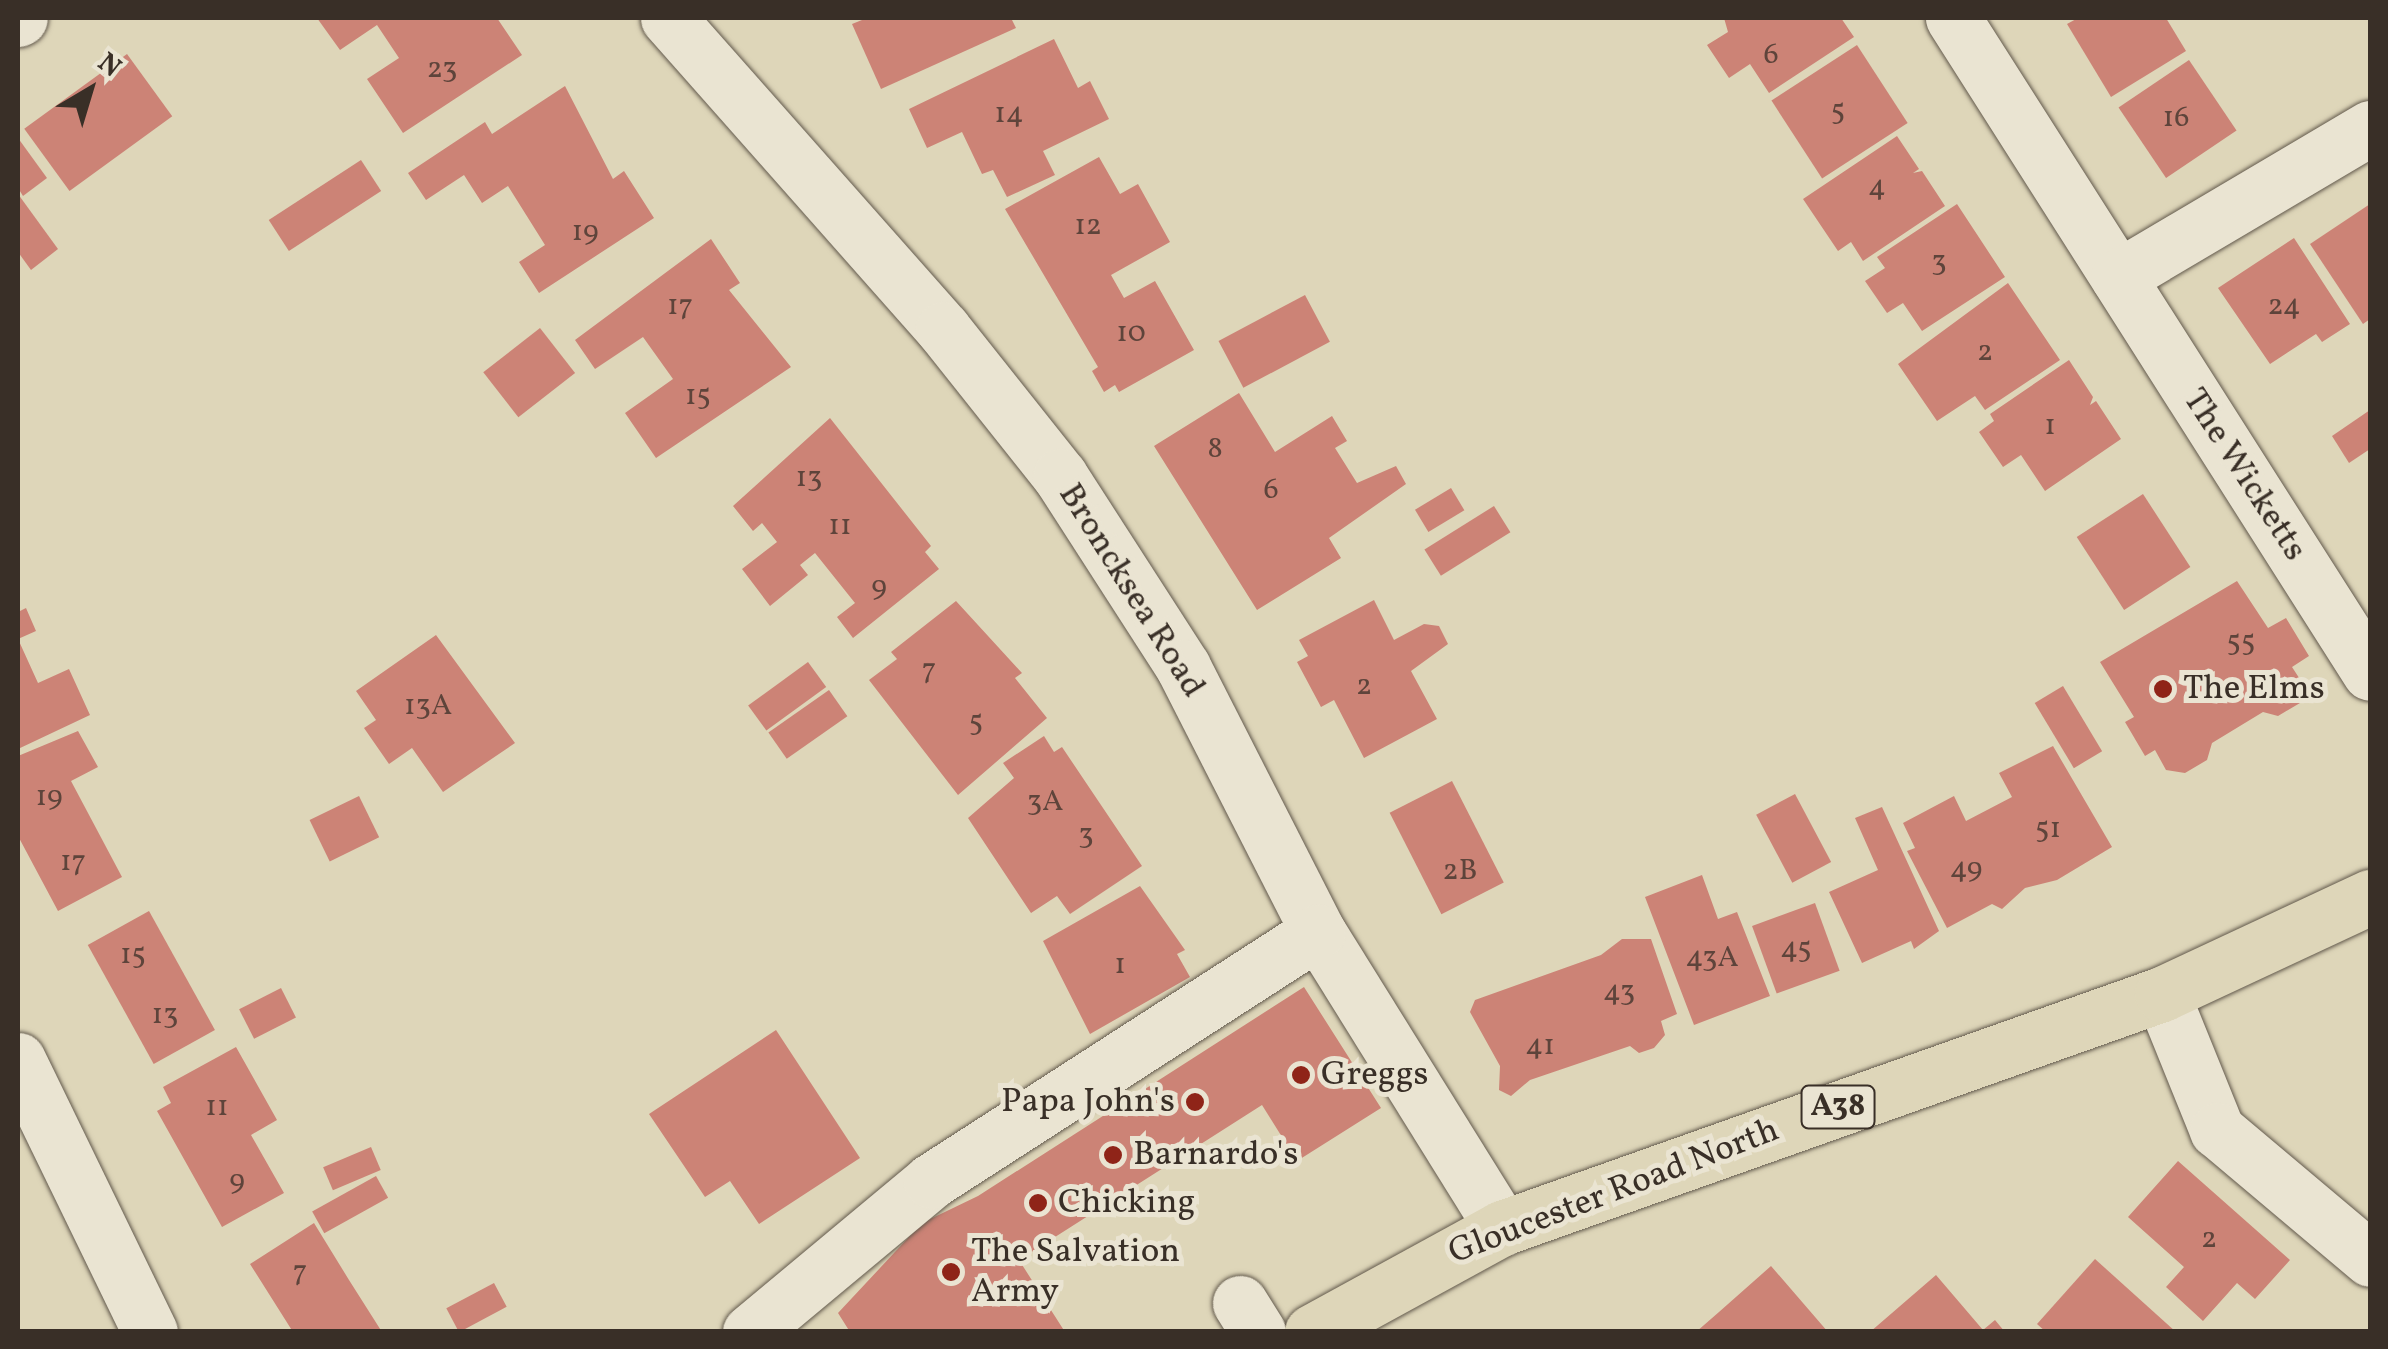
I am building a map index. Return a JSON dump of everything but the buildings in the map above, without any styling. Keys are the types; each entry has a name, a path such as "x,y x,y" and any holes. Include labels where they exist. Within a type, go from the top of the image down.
{"main road":[{"name":"Gloucester Road North","path":"1312,1332 1502,1228 2162,994 2370,897"}],"street":[{"name":"Broncksea Road","path":"668,18 944,330 1060,476 1183,667 1318,932 1502,1228"},
{"name":"The Wicketts","path":"1953,18 2370,674"},
{"path":"2118,277 2370,128"},
{"path":"750,1332 931,1181 1318,932"},
{"path":"2162,994 2217,1130 2370,1258"},
{"path":"18,1060 150,1332"}],"place":[{"name":"The Elms","path":"2163,689"},
{"name":"Greggs","path":"1301,1075"},
{"name":"Papa John's","path":"1195,1102"},
{"name":"Barnardo's","path":"1113,1155"},
{"name":"Chicking","path":"1038,1203"},
{"name":"The Salvation Army","path":"951,1272"}]}
